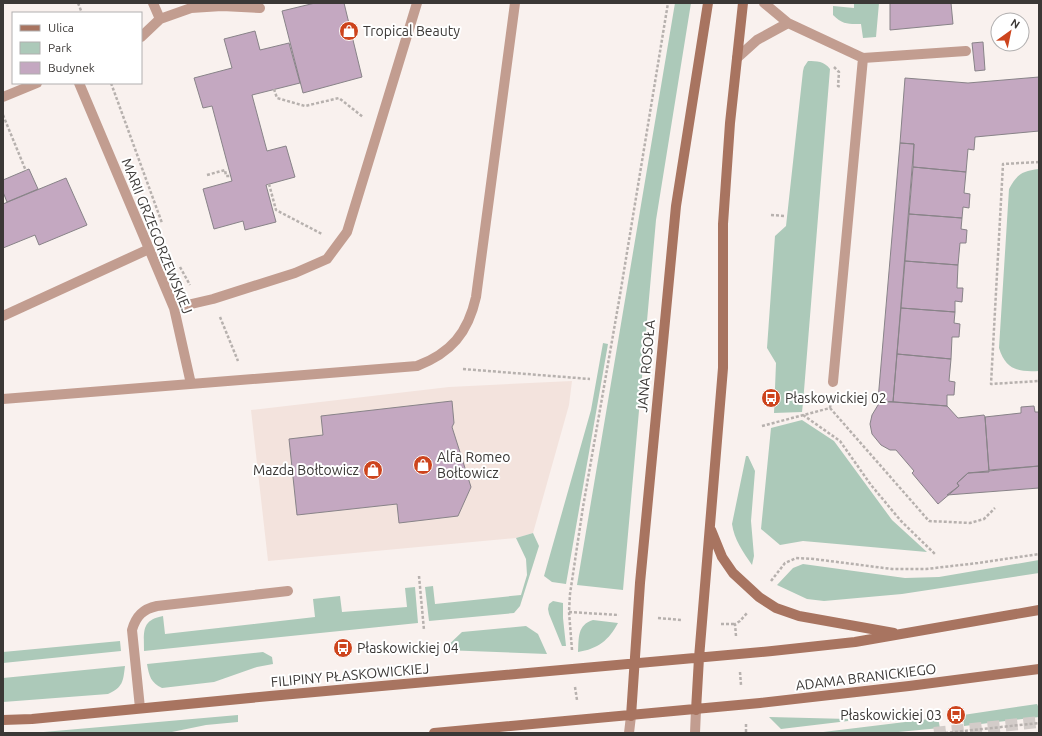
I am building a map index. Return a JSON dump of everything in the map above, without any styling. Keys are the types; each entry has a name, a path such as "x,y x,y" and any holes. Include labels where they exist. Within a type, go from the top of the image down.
{"main road":[{"name":"JANA ROSOŁA","path":"631,716 641,567 676,206 708,3"},
{"path":"434,733 696,710 723,368 723,224 730,123 743,3"},
{"path":"710,526 722,557 733,573 759,597 776,608 799,616 902,634"},
{"path":"699,658 855,642 1039,610"},
{"name":"FILIPINY PŁASKOWICKIEJ","path":"3,720 32,719 699,658"},
{"name":"ADAMA BRANICKIEGO","path":"696,710 872,691 1039,669"}],"street":[{"path":"153,3 160,19"},
{"path":"174,308 213,299 295,273 328,258 340,244 347,232 417,3"},
{"path":"3,399 417,366 432,360 445,351 457,340 466,328 476,297 515,3"},
{"path":"764,3 788,23 863,58 966,51"},
{"path":"142,36 160,19 191,8 222,6 260,8"},
{"path":"737,58 756,40 788,23"},
{"path":"833,382 863,58"},
{"path":"3,97 36,84"},
{"name":"MARII GRZEGORZEWSKIEJ","path":"79,84 174,308 191,384"},
{"path":"3,316 149,249"},
{"path":"140,708 132,630 136,618 145,610 157,606 288,591"},
{"path":"695,733 696,710"},
{"name":"JANA ROSOŁA","path":"630,733 631,716"}],"path":[{"path":"572,654 569,612 570,594 583,507 620,295 668,3"},
{"path":"832,64 839,72 838,86 860,90"},
{"path":"110,84 152,196"},
{"path":"274,89 277,98 305,106 339,98 365,118"},
{"path":"3,115 26,171"},
{"path":"1039,162 1003,164 991,384 1039,381"},
{"path":"207,175 225,170 226,176 230,176"},
{"path":"269,184 276,210 340,244"},
{"path":"771,215 786,216"},
{"path":"463,369 590,379"},
{"path":"833,382 830,408 929,521 970,523 984,519 994,508"},
{"path":"762,426 830,408"},
{"path":"803,415 840,441 871,485 901,522 936,555"},
{"path":"769,584 785,563 796,558 892,568 926,569 1039,554"},
{"path":"419,576 424,630"},
{"path":"716,624 735,624 740,621 749,610"},
{"path":"569,612 623,615"},
{"path":"735,624 736,639"},
{"path":"745,722 746,733"},
{"path":"945,733 1039,722"}],"shaded area":[{"path":"572,381 569,405 533,533 516,538 268,561 251,410 449,387"}],"green space":[{"path":"675,3 691,3 656,220 623,590 577,585"},
{"path":"854,3 879,3 876,37 863,38 861,24 850,24 843,22 833,15 833,6 854,8"},
{"path":"808,61 823,63 830,69 803,403 802,412 774,413 776,363 767,348 775,236 786,226 803,71"},
{"path":"1039,169 1039,371 1025,371 1009,365 1005,361 999,348 1009,189 1015,180 1024,172"},
{"path":"603,343 608,344 566,584 552,582 544,576 591,410"},
{"path":"802,420 834,441 892,520 927,552 803,541 780,545 761,529 771,428"},
{"path":"746,456 748,456 755,471 751,521 754,556 752,565 737,540 732,524"},
{"path":"533,533 539,546 520,606 514,613 429,621 425,587 433,586 435,604 521,595 527,575 526,559 516,538"},
{"path":"1039,560 1039,573 902,594 824,601 807,599 777,585 793,568 803,564 905,578 939,577"},
{"path":"415,587 418,623 144,651 144,633 147,624 151,620 163,616 165,634 315,617 313,599 340,596 342,612 407,607 405,588"},
{"path":"553,601 563,603 566,646 562,646 549,614 549,604"},
{"path":"593,620 618,623 607,639 602,643 591,649 578,652 581,629 588,622"},
{"path":"526,626 538,634 547,654 443,650 462,632"},
{"path":"120,641 121,651 3,663 3,652"},
{"path":"263,652 272,657 273,664 257,667 214,682 162,688 155,684 151,679 147,664"},
{"path":"125,666 124,676 121,683 117,689 108,694 3,702 3,678"},
{"path":"1037,704 1039,708 1039,717 964,726 963,715"},
{"path":"238,715 238,722 206,725 167,733 32,733"},
{"path":"769,717 849,719 848,721 781,729"},
{"path":"938,718 940,728 888,733 815,733"}],"building":[{"path":"315,3 344,3 362,77 303,93 282,11"},
{"path":"890,3 951,3 953,24 890,30"},
{"path":"255,31 260,50 289,43 300,83 252,95 267,151 286,146 295,177 266,185 276,222 245,230 243,221 214,229 203,189 232,181 212,106 203,108 194,78 232,68 224,39"},
{"path":"983,42 985,70 975,71 972,43"},
{"path":"1039,77 1039,131 975,137 974,150 968,149 966,172 913,167 914,144 900,143 905,78 968,83"},
{"path":"900,143 914,144 893,402 882,402 878,400"},
{"path":"913,167 966,172 964,193 970,194 969,208 963,207 962,218 909,214"},
{"path":"29,169 38,189 7,202 3,192 3,180"},
{"path":"66,178 87,225 39,245 35,235 3,248 3,204"},
{"path":"909,214 962,218 961,229 967,230 966,243 960,243 958,265 905,261"},
{"path":"905,261 958,265 957,288 963,288 962,302 955,301 955,312 901,308"},
{"path":"901,308 955,312 954,323 960,324 959,337 952,337 951,359 897,354"},
{"path":"897,354 951,359 949,381 955,382 954,395 947,395 947,406 893,402"},
{"path":"452,401 454,423 452,427 471,487 458,516 399,523 397,504 297,515 289,439 323,435 321,416"},
{"path":"883,401 947,406 958,418 984,415 989,472 968,473 957,483 959,486 938,504 912,473 914,471 896,450 890,450 881,445 872,434 870,424 872,415 878,405"},
{"path":"1034,406 1035,412 1039,412 1039,466 989,470 985,417 1021,413 1021,407"},
{"path":"1039,466 1039,488 947,495 959,486 957,483 968,473"}],"tunnel":[{"path":"934,733 1039,722"}],"place":[{"name":"Tropical Beauty","path":"349,31"},
{"name":"Płaskowickiej 02","path":"771,398"},
{"name":"Alfa Romeo Bołtowicz","path":"423,465"},
{"name":"Mazda Bołtowicz","path":"373,470"},
{"name":"Płaskowickiej 04","path":"343,648"},
{"name":"Płaskowickiej 03","path":"956,715"}]}
